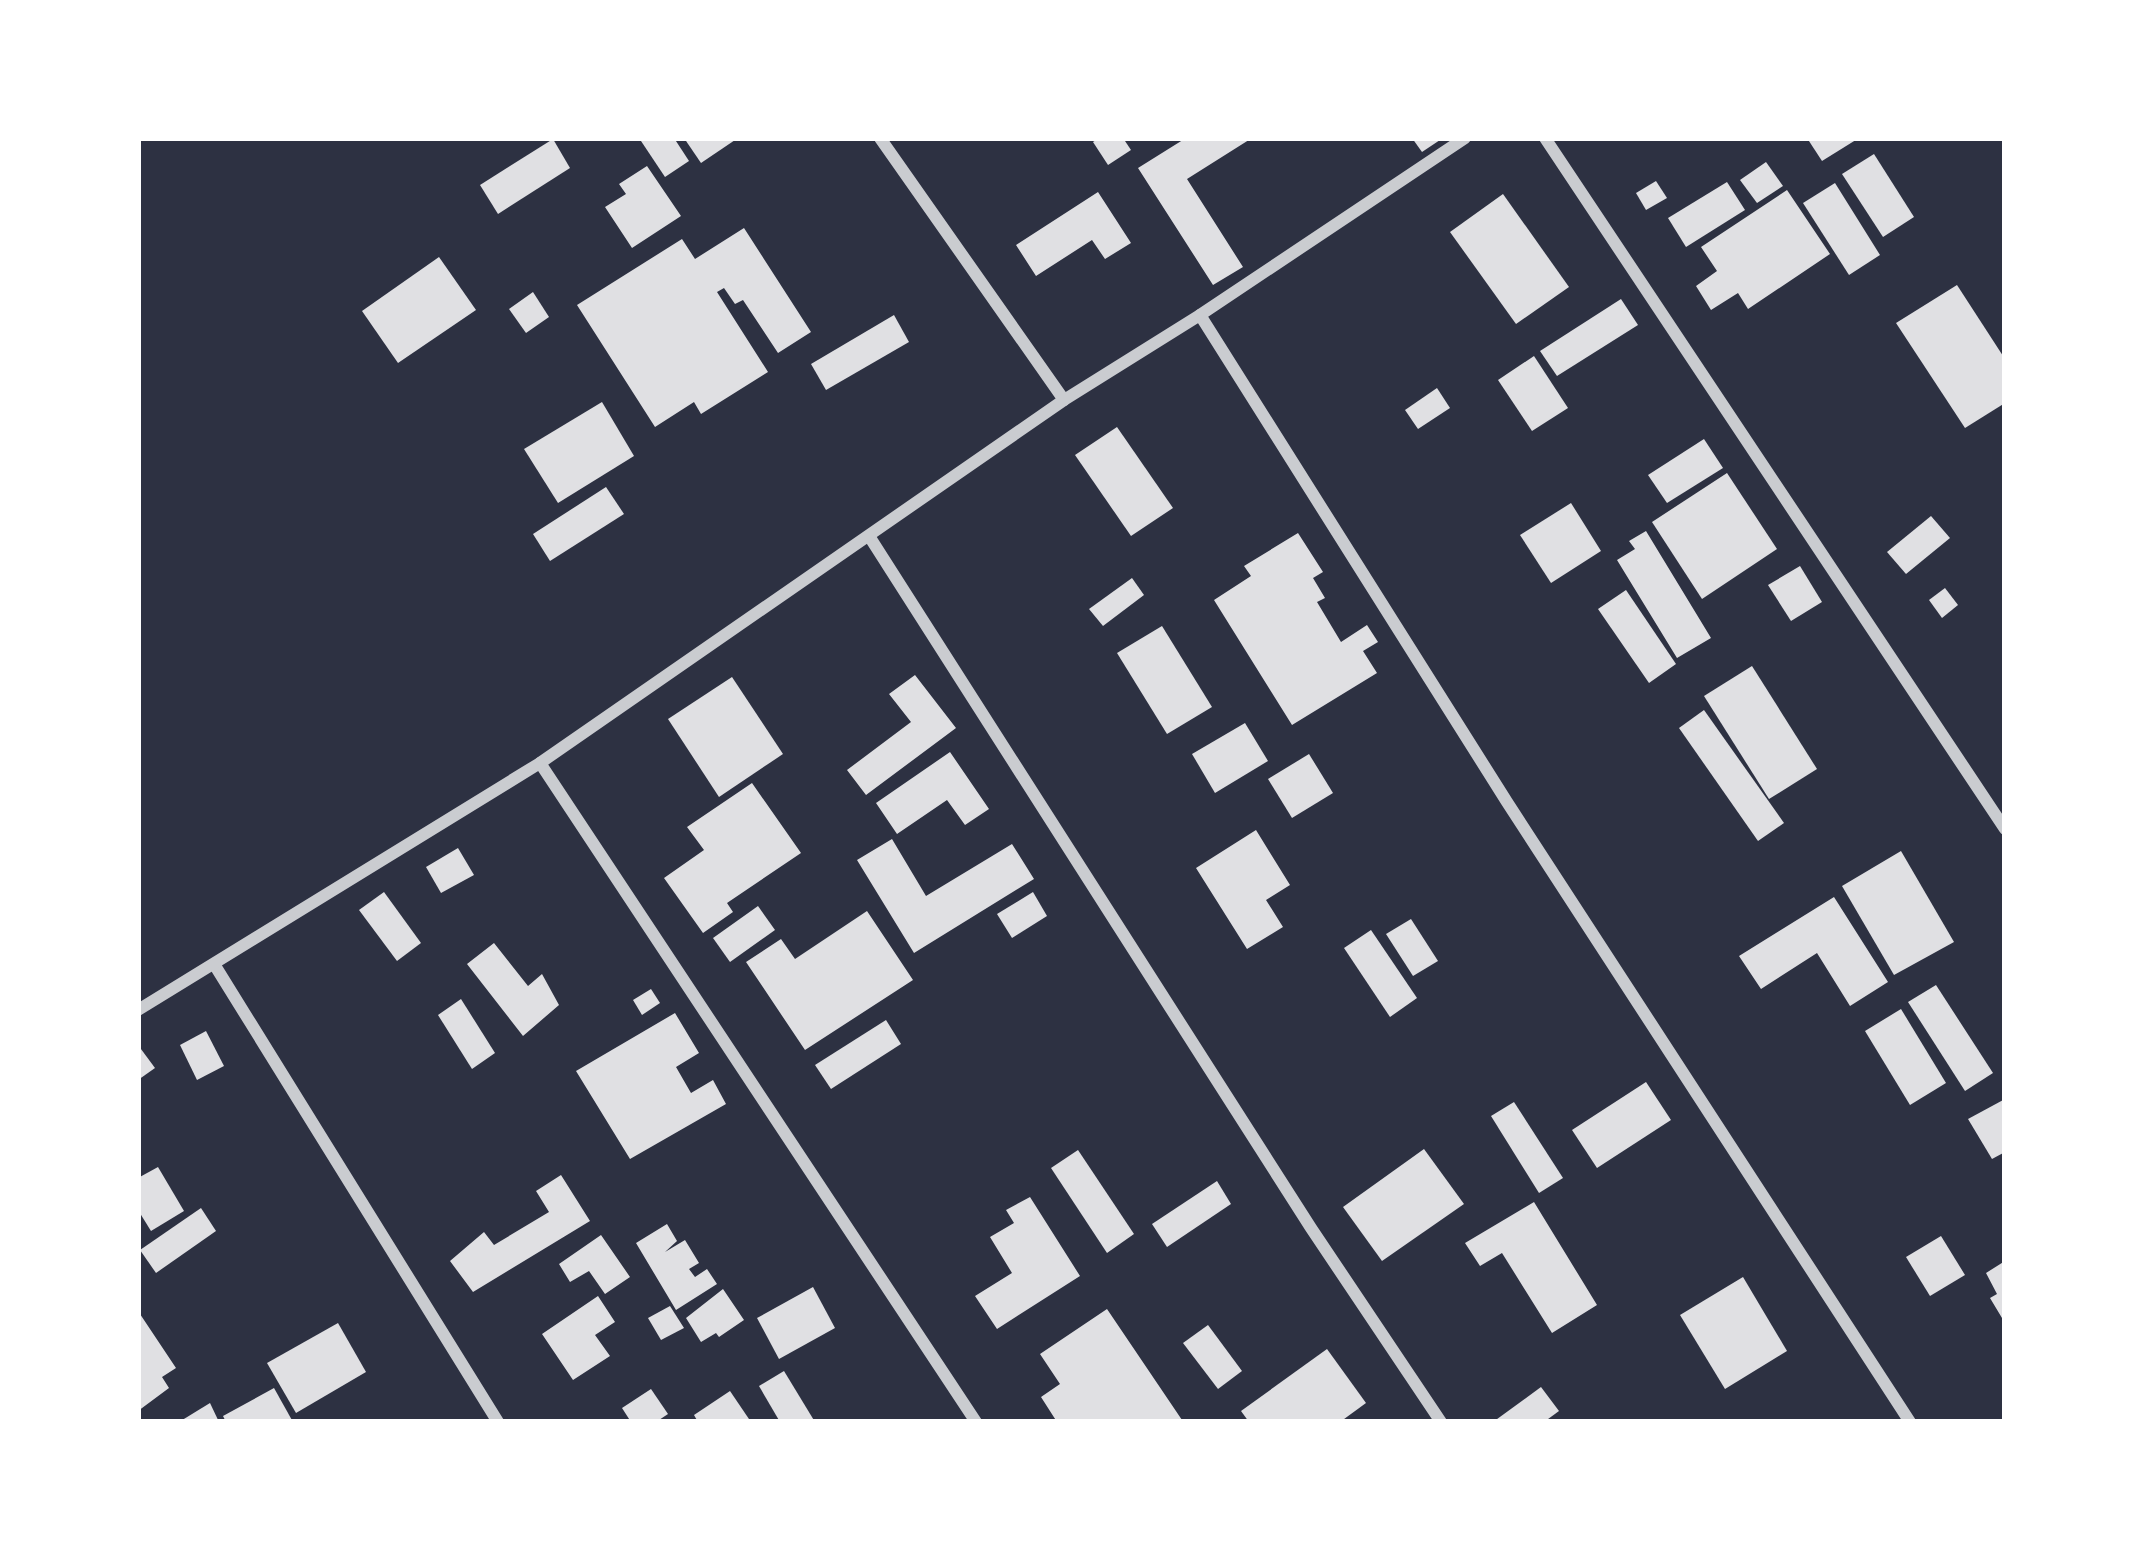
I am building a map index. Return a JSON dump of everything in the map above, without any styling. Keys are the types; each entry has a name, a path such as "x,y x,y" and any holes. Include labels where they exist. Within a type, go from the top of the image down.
{"street":[{"path":"880,138 1064,400"},
{"path":"138,1010 540,763 1064,400 1465,138"},
{"path":"1545,138 2005,829"},
{"path":"1200,315 1494,782 1910,1422"},
{"path":"868,536 1311,1228 1441,1422"},
{"path":"540,763 976,1422"},
{"path":"214,964 499,1422"}],"building":[{"path":"639,138 674,138 689,161 665,177"},
{"path":"684,138 738,138 701,163"},
{"path":"1123,138 1131,150 1108,165 1093,142"},
{"path":"1186,138 1252,138 1187,179 1243,267 1213,285 1138,168"},
{"path":"1412,138 1443,138 1422,152"},
{"path":"1807,138 1859,138 1822,161"},
{"path":"553,139 570,168 498,214 480,185"},
{"path":"1874,154 1914,217 1883,237 1842,174"},
{"path":"1766,162 1783,186 1757,203 1740,180"},
{"path":"647,166 681,216 632,248 605,207 626,194 619,184"},
{"path":"1656,181 1667,198 1646,210 1636,193"},
{"path":"1727,182 1745,210 1686,247 1668,218"},
{"path":"1835,183 1880,255 1849,275 1803,203"},
{"path":"1787,190 1830,254 1748,309 1738,293 1711,310 1696,286 1717,271 1701,247"},
{"path":"1098,192 1131,243 1105,259 1092,240 1036,276 1016,245"},
{"path":"1503,194 1569,287 1516,324 1450,232"},
{"path":"744,228 811,332 778,353 743,300 735,304 724,288 717,292 768,372 701,414 694,402 655,427 577,305 682,239 695,259"},
{"path":"439,257 476,310 398,363 362,311"},
{"path":"1957,285 2005,359 2005,403 1965,428 1896,323"},
{"path":"533,292 549,317 526,333 509,309"},
{"path":"1621,299 1638,325 1557,376 1540,351"},
{"path":"894,315 909,342 826,390 811,364"},
{"path":"1534,356 1568,408 1532,431 1498,380"},
{"path":"1437,388 1450,408 1418,429 1405,410"},
{"path":"602,402 634,456 558,503 524,449"},
{"path":"1117,427 1173,508 1131,536 1075,455"},
{"path":"1704,439 1723,468 1667,503 1648,475"},
{"path":"1727,473 1777,549 1702,599 1652,522"},
{"path":"606,487 624,514 550,561 533,534"},
{"path":"1571,503 1601,551 1551,583 1520,535"},
{"path":"1931,516 1950,538 1906,574 1887,552"},
{"path":"1646,531 1711,638 1677,658 1617,560 1635,549 1629,541"},
{"path":"1298,533 1323,572 1313,578 1325,598 1317,602 1341,642 1367,625 1378,642 1363,651 1377,673 1292,725 1214,600 1251,576 1244,566"},
{"path":"1800,566 1822,602 1791,621 1768,585"},
{"path":"1132,578 1144,595 1103,626 1089,609"},
{"path":"1945,588 1958,605 1942,618 1929,600"},
{"path":"1626,590 1676,664 1649,683 1598,609"},
{"path":"1162,626 1212,707 1167,734 1117,653"},
{"path":"1752,666 1817,769 1769,799 1704,696"},
{"path":"915,675 956,728 866,795 847,770 911,722 889,694"},
{"path":"732,677 783,754 719,797 668,719"},
{"path":"1704,710 1784,823 1758,841 1679,728"},
{"path":"1245,723 1268,761 1215,793 1192,754"},
{"path":"950,752 989,809 965,825 947,800 897,834 876,803"},
{"path":"1309,754 1333,793 1292,818 1268,779"},
{"path":"752,783 801,853 727,903 733,912 703,933 664,878 704,850 687,827"},
{"path":"1256,830 1290,885 1266,900 1283,927 1247,949 1196,868"},
{"path":"892,839 926,896 1012,844 1034,879 914,953 857,860"},
{"path":"458,848 474,875 441,893 426,867"},
{"path":"1901,851 1954,942 1894,975 1842,886"},
{"path":"384,892 421,943 397,961 359,910"},
{"path":"1033,892 1047,916 1012,938 997,914"},
{"path":"1834,897 1888,982 1850,1006 1817,953 1761,989 1739,956"},
{"path":"758,906 775,930 730,962 713,938"},
{"path":"867,911 913,980 805,1050 746,962 781,939 795,959"},
{"path":"1411,919 1438,961 1413,976 1386,934"},
{"path":"1371,930 1417,998 1390,1017 1344,948"},
{"path":"494,943 528,986 542,974 559,1005 523,1036 467,964"},
{"path":"1936,985 1993,1073 1965,1091 1908,1002"},
{"path":"651,989 660,1003 642,1015 633,1000"},
{"path":"461,999 495,1053 472,1069 438,1015"},
{"path":"1901,1009 1946,1083 1910,1105 1865,1031"},
{"path":"675,1013 699,1053 676,1067 691,1093 713,1080 726,1104 630,1159 576,1071"},
{"path":"886,1020 901,1044 831,1089 815,1065"},
{"path":"206,1031 224,1066 197,1080 180,1045"},
{"path":"138,1045 155,1068 138,1080"},
{"path":"1646,1082 1671,1120 1597,1168 1572,1130"},
{"path":"2005,1099 2005,1152 1992,1159 1968,1119"},
{"path":"1514,1102 1563,1178 1539,1193 1491,1116"},
{"path":"1424,1149 1464,1204 1382,1261 1343,1207"},
{"path":"1078,1150 1134,1234 1107,1253 1051,1168"},
{"path":"158,1167 184,1211 151,1231 138,1210 138,1178"},
{"path":"561,1175 590,1221 473,1292 450,1261 484,1232 494,1245 549,1212 536,1191"},
{"path":"1217,1181 1231,1204 1167,1247 1152,1224"},
{"path":"1030,1197 1080,1276 997,1329 975,1296 1012,1273 990,1237 1014,1223 1006,1210"},
{"path":"1534,1202 1597,1305 1552,1333 1502,1253 1480,1266 1465,1243"},
{"path":"201,1208 216,1231 156,1273 140,1250"},
{"path":"667,1224 677,1241 665,1252 685,1240 699,1263 689,1269 695,1277 707,1269 717,1284 676,1310 636,1243"},
{"path":"601,1235 630,1277 605,1294 589,1271 570,1282 559,1264"},
{"path":"1941,1236 1965,1275 1930,1296 1906,1257"},
{"path":"2005,1261 2005,1323 1990,1298 1997,1294 1986,1273"},
{"path":"1743,1277 1787,1351 1725,1389 1680,1315"},
{"path":"813,1287 835,1328 779,1359 757,1318"},
{"path":"723,1289 744,1320 719,1337 716,1333 701,1342 686,1318"},
{"path":"598,1296 615,1322 595,1335 610,1356 573,1380 542,1334"},
{"path":"670,1306 684,1328 661,1340 648,1318"},
{"path":"1107,1309 1182,1420 1179,1422 1057,1422 1041,1397 1060,1384 1040,1354"},
{"path":"138,1311 176,1368 162,1377 169,1388 138,1411"},
{"path":"338,1323 366,1372 296,1413 267,1363"},
{"path":"1208,1325 1242,1371 1218,1389 1183,1343"},
{"path":"1327,1349 1366,1403 1340,1422 1249,1422 1241,1411"},
{"path":"784,1371 815,1422 780,1422 759,1386"},
{"path":"1541,1387 1559,1411 1544,1422 1493,1422"},
{"path":"274,1388 293,1422 226,1422 223,1416"},
{"path":"651,1389 668,1414 656,1422 631,1422 622,1408"},
{"path":"730,1391 751,1422 698,1422 694,1415"},
{"path":"210,1403 219,1422 179,1422"}]}
